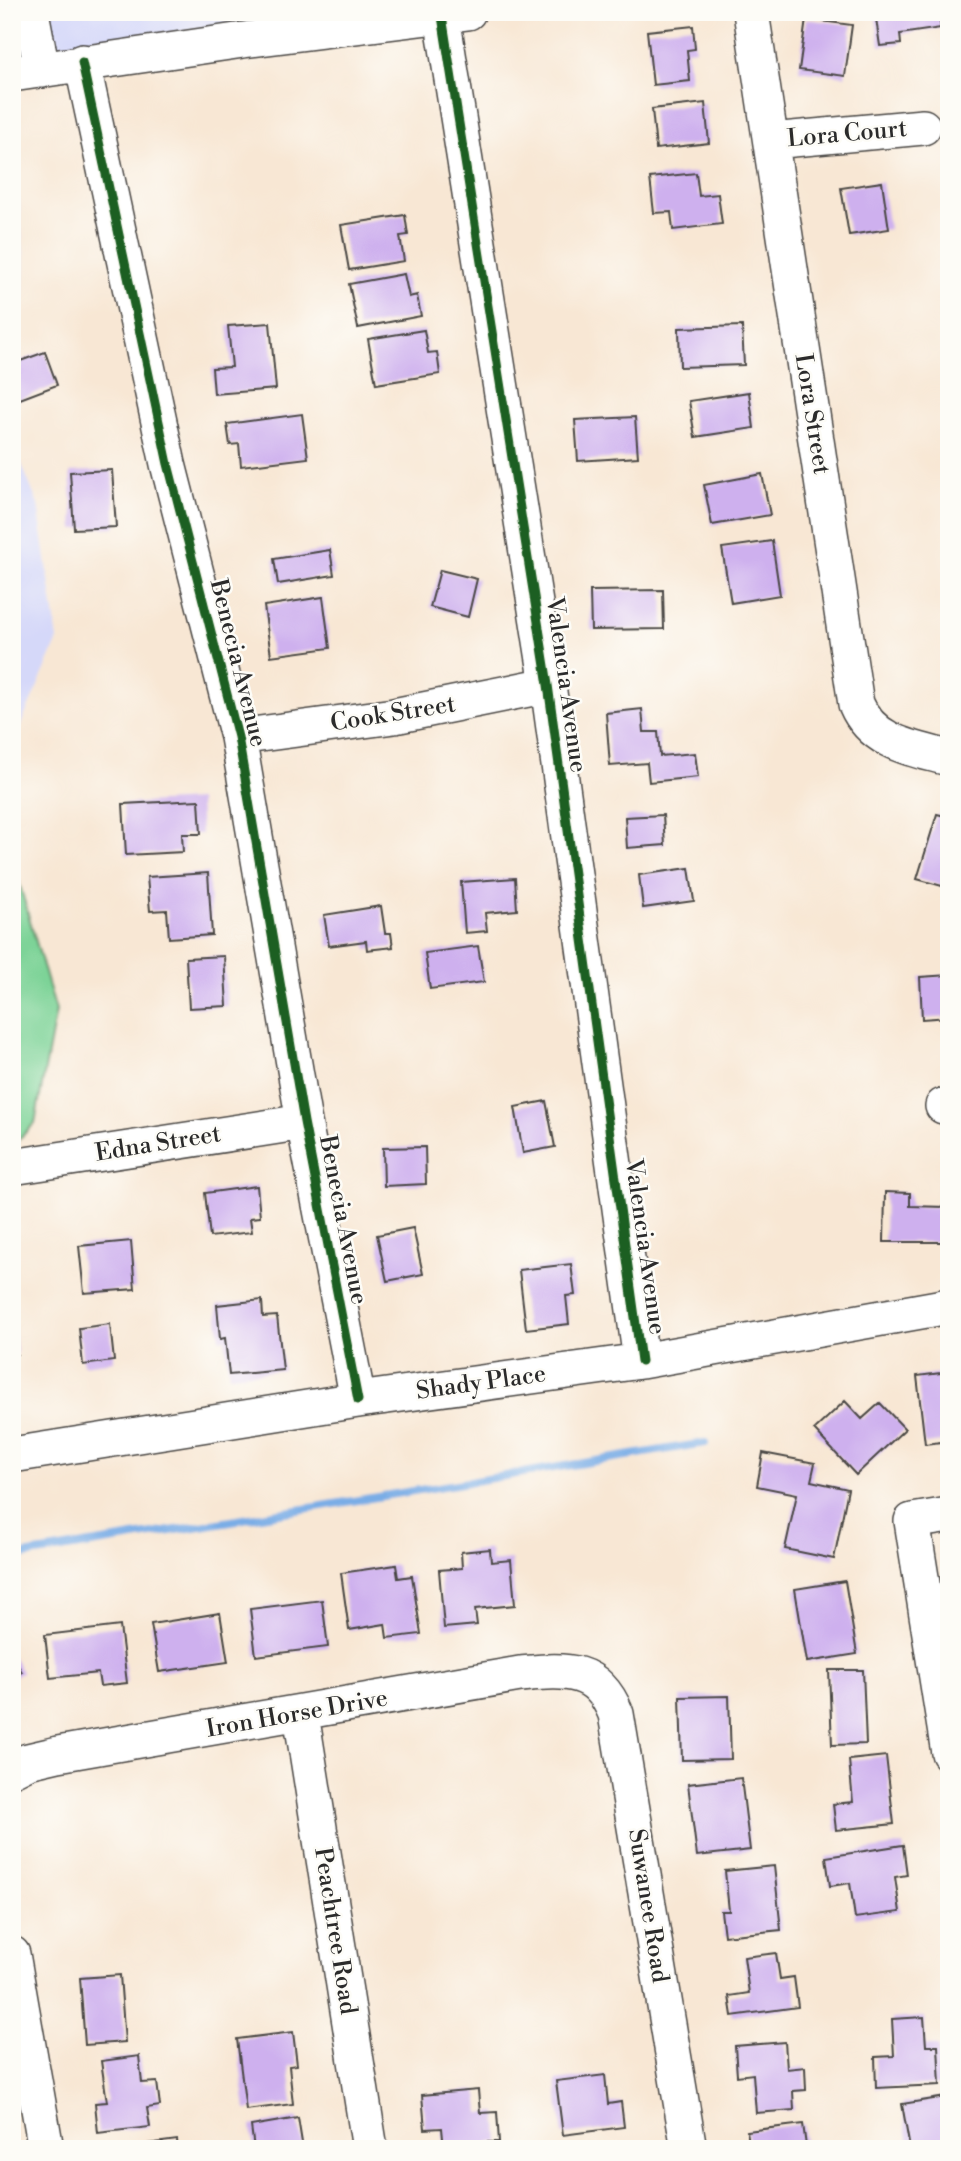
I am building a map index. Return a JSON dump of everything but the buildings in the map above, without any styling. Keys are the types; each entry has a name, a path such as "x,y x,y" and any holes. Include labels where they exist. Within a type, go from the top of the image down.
{"street":[{"path":"31,12 27,72 82,62 455,14"},
{"name":"Lora Street","path":"751,12 856,704 872,730 885,739 949,758"},
{"name":"Valencia Avenue","path":"455,14 641,1360"},
{"name":"Benecia Avenue","path":"82,62 168,464 237,737 304,1122 358,1400"},
{"name":"Lora Court","path":"771,141 923,127"},
{"name":"Cook Street","path":"237,737 394,716 548,685"},
{"name":"Edna Street","path":"12,1167 304,1122"},
{"name":"Shady Place","path":"12,1455 358,1400 641,1360 949,1306"},
{"path":"949,1515 912,1521 949,1753"},
{"name":"Iron Horse Drive","path":"12,1769 28,1761 58,1754 520,1674 552,1671 583,1676"},
{"name":"Suwanee Road","path":"583,1676 604,1690 616,1714 689,2149"},
{"name":"Peachtree Road","path":"301,1714 370,2149"},
{"path":"12,1954 46,2149"}],"shaded area":[{"path":"12,12 331,12 91,44 12,60"},
{"path":"12,181 19,199 24,261 23,304 12,375"},
{"path":"12,440 38,505 58,640 19,729 12,731"}],"green space":[{"path":"12,858 56,1011 35,1123 12,1146"}],"waterway":[{"path":"12,1557 705,1443"}],"cycle path":[{"path":"442,16 548,685 641,1361"},
{"path":"82,62 168,464 238,737 304,1122 358,1400"}]}
